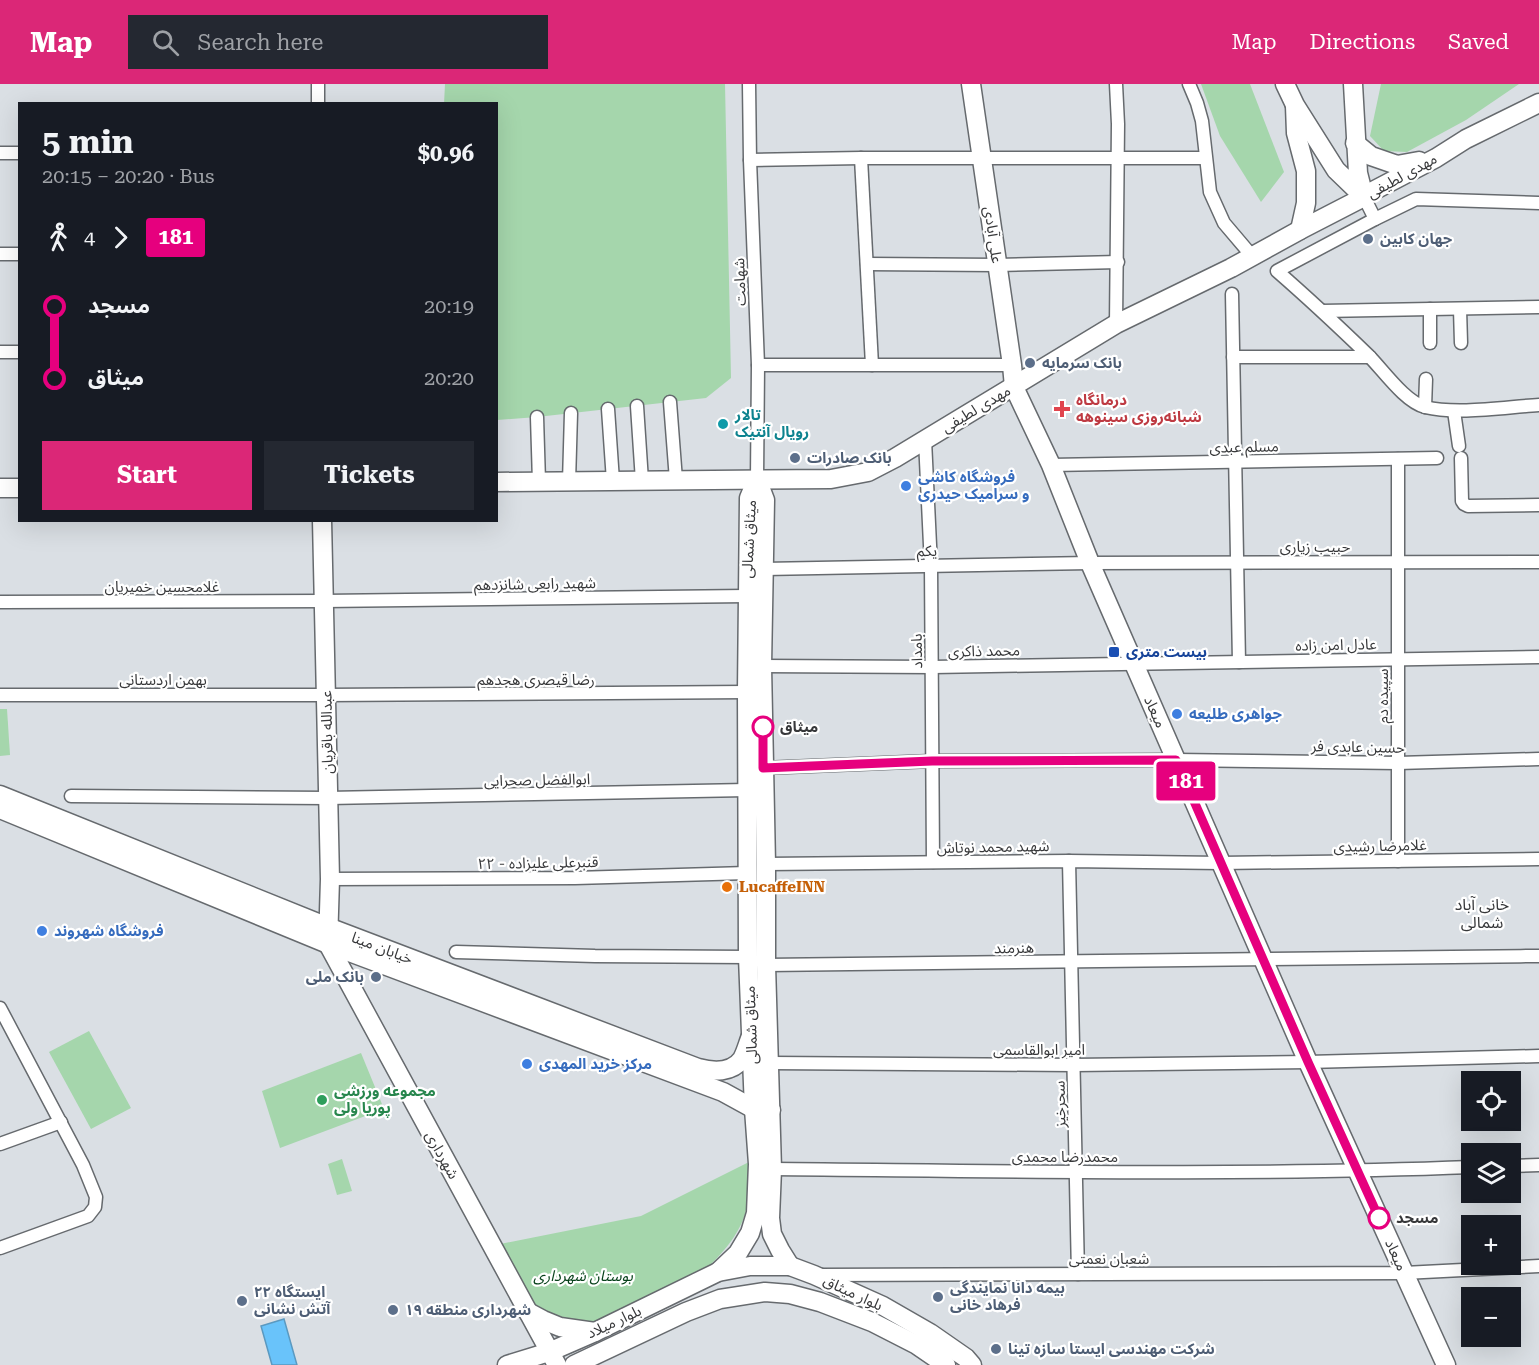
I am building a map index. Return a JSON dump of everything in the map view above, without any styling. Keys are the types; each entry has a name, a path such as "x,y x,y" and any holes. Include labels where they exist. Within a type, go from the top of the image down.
{"main road":[{"name":"علی آبادی","path":"971,84 1014,387"},
{"path":"1286,84 1295,105 1336,170 1364,197"},
{"path":"1353,84 1358,173 1364,197"},
{"name":"مهدی لطیفی","path":"498,482 831,479 868,472 1014,387 1116,324 1231,268 1436,158 1466,139 1539,103"},
{"path":"1295,105 1296,133 1306,171 1306,203 1300,230"},
{"path":"1356,143 1371,156 1397,165 1436,158"},
{"name":"میعاد","path":"1014,387 1051,465 1090,563 1308,1062 1446,1365"},
{"name":"میثاق شمالی","path":"718,1272 738,1253 750,1233 756,1213 762,1110 770,1063 766,966 762,666 765,500 757,479"},
{"name":"میثاق شمالی","path":"757,479 749,498 747,596 747,873 751,1036 772,1169 770,1218 772,1234 790,1266"},
{"path":"0,488 18,488"},
{"name":"عبدالله باقریان","path":"322,522 330,879 328,936"},
{"name":"خیابان مینا","path":"0,795 328,936 710,1071 732,1068 742,1059 751,1036"},
{"name":"خیابان مینا","path":"0,809 723,1092 762,1110"},
{"name":"شهرداری","path":"328,936 553,1359"},
{"name":"بلوار میثاق","path":"718,1272 750,1266 790,1266 883,1306 930,1333 966,1358 972,1365"},
{"name":"بلوار میلاد","path":"507,1365 553,1359 595,1332 718,1272"},
{"name":"بلوار میثاق","path":"765,1292 790,1294 820,1302 872,1322 917,1345 946,1365"},
{"name":"بلوار میلاد","path":"574,1365 686,1312 720,1299 765,1292"},
{"path":"528,1312 560,1327 595,1332"}],"street":[{"path":"318,84 318,102"},
{"name":"شهامت","path":"749,84 758,365 757,479"},
{"path":"1116,84 1118,262 1116,324"},
{"path":"1189,84 1202,122 1210,192 1224,223 1252,255"},
{"path":"0,153 18,153"},
{"path":"750,160 982,157 1205,158"},
{"path":"861,158 872,364"},
{"path":"1364,197 1375,219"},
{"path":"1539,203 1423,199 1409,201 1277,271 1322,311 1417,405 1454,411 1539,405"},
{"path":"0,255 18,254"},
{"path":"867,264 997,265 1118,262"},
{"path":"1232,294 1239,662"},
{"path":"1322,311 1539,307"},
{"path":"1430,309 1430,343"},
{"path":"1460,309 1461,344"},
{"path":"0,352 18,352"},
{"path":"1233,357 1370,357"},
{"path":"758,365 1012,365"},
{"path":"1425,407 1426,379"},
{"path":"670,402 676,480"},
{"path":"637,406 642,481"},
{"path":"608,409 613,481"},
{"path":"1454,411 1464,504 1468,506 1539,505"},
{"path":"569,482 571,413"},
{"path":"537,417 539,482"},
{"name":"بامداد","path":"925,440 933,667 933,862"},
{"name":"مسلم عبدی","path":"1051,465 1437,458"},
{"name":"سپیده دم","path":"1398,459 1398,861"},
{"name":"حبیب زیاری","path":"1090,563 1539,562"},
{"name":"یکم","path":"764,569 1090,563"},
{"name":"شهید رابعی شانزدهم","path":"324,601 747,596"},
{"name":"غلامحسین خمیریان","path":"0,602 324,601"},
{"name":"عادل امن زاده","path":"1134,663 1539,657"},
{"name":"محمد ذاکری","path":"762,666 933,667 1134,663"},
{"name":"رضا قیصری هجدهم","path":"326,695 747,692"},
{"name":"بهمن اردستانی","path":"0,695 326,695"},
{"name":"حسین عابدی‌ فر","path":"763,768 932,761 1176,760 1398,763 1539,759"},
{"name":"ابوالفضل صحرایی","path":"71,796 328,798 747,790"},
{"name":"غلامرضا رشیدی","path":"1221,863 1539,859"},
{"name":"شهید محمد نوتاش","path":"766,864 1069,861 1221,863"},
{"name":"سحرخیز","path":"1069,861 1078,1274"},
{"name":"قنبرعلی علیزاده - ۲۲","path":"330,879 575,878 747,873"},
{"path":"456,952 748,957"},
{"name":"هنرمند","path":"766,966 1539,956"},
{"path":"0,1008 5,1028 61,1122 96,1197 95,1207 88,1216 0,1248"},
{"name":"امیر ابوالقاسمی","path":"770,1063 1074,1065 1539,1056"},
{"path":"0,1144 61,1122"},
{"path":"1521,1166 1539,1165"},
{"name":"محمدرضا محمدی","path":"772,1169 1358,1172 1461,1167"},
{"name":"شعبان نعمتی","path":"814,1275 1404,1273 1539,1266"}],"green space":[{"path":"445,84 725,84 731,378 706,398 498,420 498,102 444,102"},
{"path":"1201,84 1250,84 1284,172 1261,202 1220,136"},
{"path":"1381,84 1519,84 1466,120 1407,152 1384,151 1370,136"},
{"path":"0,709 7,709 10,755 0,756"},
{"path":"89,1031 131,1108 91,1129 49,1052"},
{"name":"مجموعه ورزشی پوریا ولی","path":"361,1053 384,1109 280,1148 262,1091"},
{"path":"342,1159 352,1191 337,1195 328,1164"},
{"name":"بوستان شهرداری","path":"749,1162 748,1200 745,1215 735,1235 713,1262 697,1277 590,1325 563,1321 538,1309 500,1244 641,1216"}],"water":[{"path":"284,1319 297,1365 272,1365 261,1326"}],"bus line":[{"name":"181","path":"763,727 763,768 932,761 1176,760 1379,1218"}],"place":[{"name":"جهان کابین","path":"1368,239"},
{"name":"بانک سرمایه","path":"1030,363"},
{"name":"درمانگاه شبانه‌روزی سینوهه","path":"1062,409"},
{"name":"تالار رویال آنتیک","path":"723,424"},
{"name":"بانک صادرات","path":"795,458"},
{"name":"فروشگاه کاشی و سرامیک حیدری","path":"906,486"},
{"name":"بیست متری","path":"1114,652"},
{"name":"جواهری طلیعه","path":"1177,714"},
{"name":"میثاق","path":"763,727"},
{"name":"LucaffeINN","path":"727,887"},
{"name":"فروشگاه شهروند","path":"42,931"},
{"name":"بانک ملی","path":"376,977"},
{"name":"مرکز خرید المهدی","path":"527,1064"},
{"name":"مجموعه ورزشی پوریا ولی","path":"322,1100"},
{"name":"مسجد","path":"1379,1218"},
{"name":"بیمه دانا نمایندگی فرهاد خانی","path":"938,1297"},
{"name":"ایستگاه ۲۲ آتش نشانی","path":"242,1301"},
{"name":"شهرداری منطقه ۱۹","path":"393,1310"},
{"name":"شرکت مهندسی ایستا سازه تینا","path":"996,1349"}],"district":[{"name":"خانی آباد شمالی","path":"1482,913"}]}
